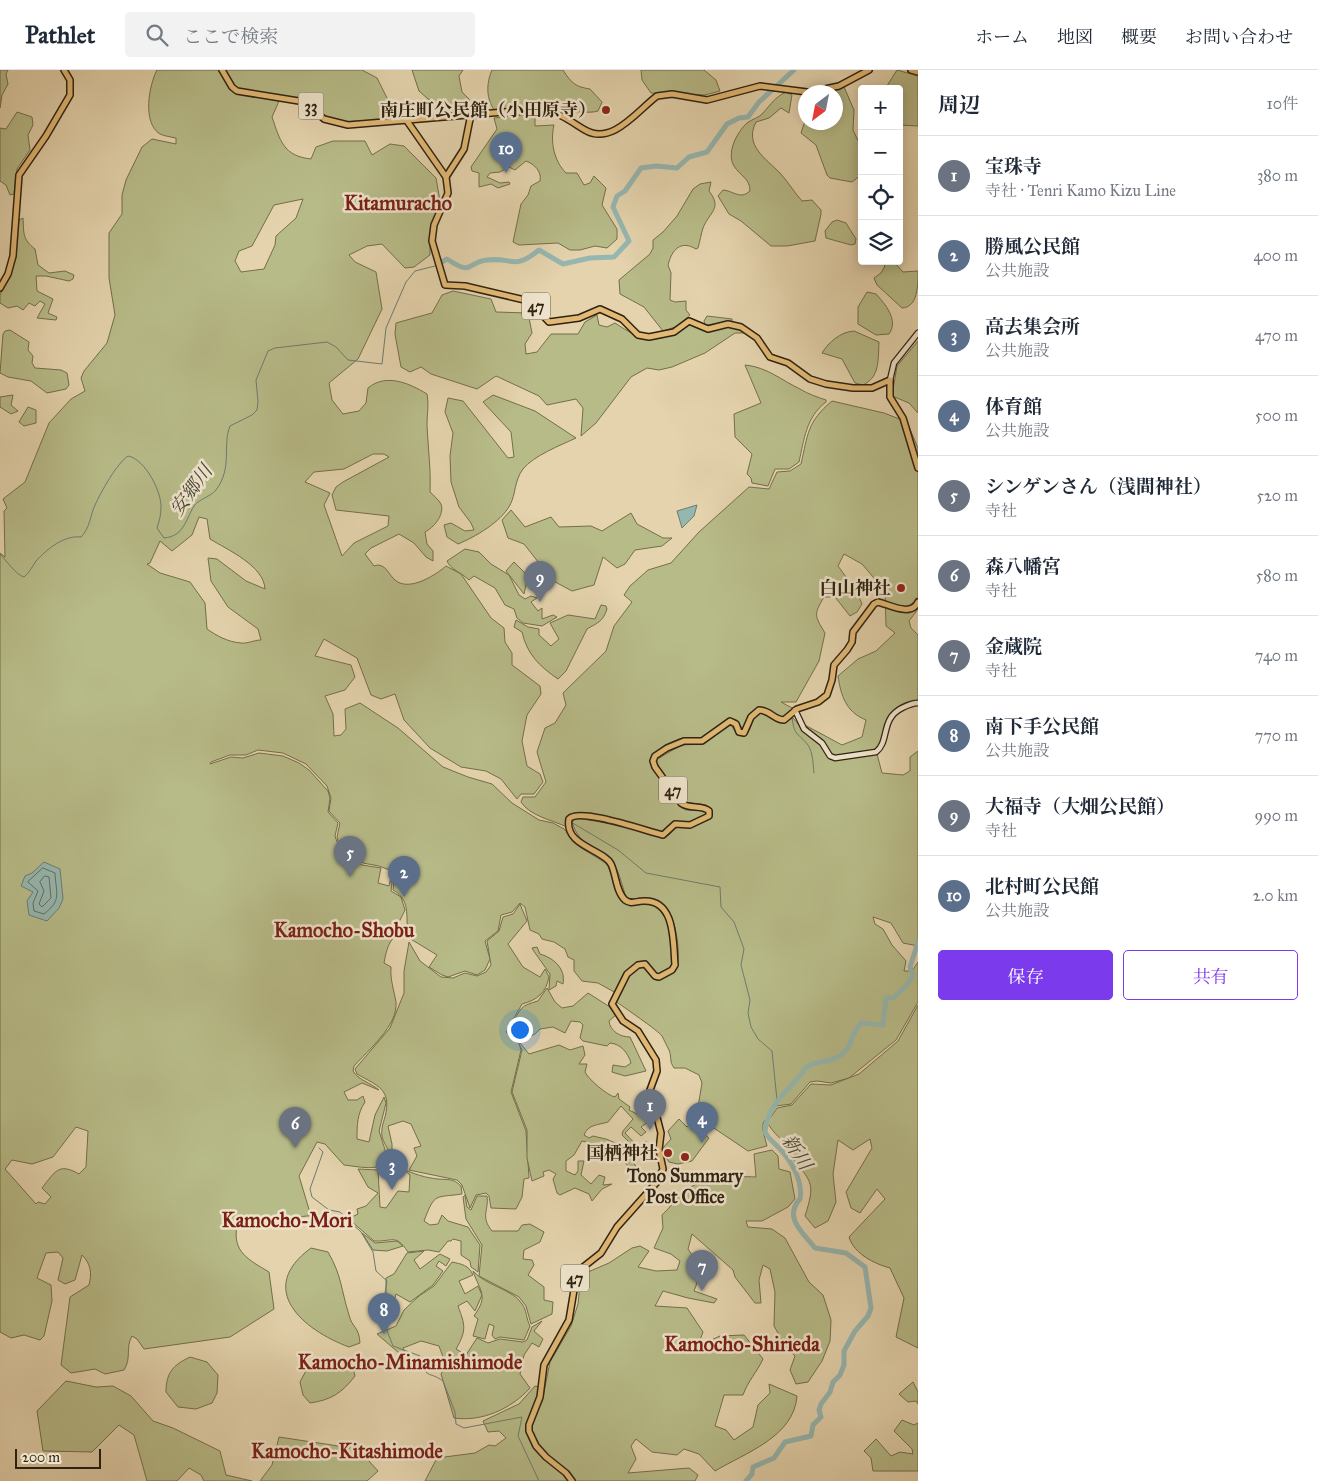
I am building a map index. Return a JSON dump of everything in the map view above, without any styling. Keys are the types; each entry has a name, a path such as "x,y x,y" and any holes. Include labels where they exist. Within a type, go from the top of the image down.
{"main road":[{"path":"0,288 11,265 16,238 17,180 70,95 70,80 64,70"},
{"name":"33","path":"222,70 232,87 237,91 305,102 330,122 348,125 540,109 566,117 587,132 604,135 614,132 657,96 664,94 707,100 746,88 775,88 798,91"},
{"name":"33","path":"841,85 869,70"},
{"path":"911,70 918,72"},
{"name":"47","path":"472,114 464,149 446,177 448,192 434,225 432,241 445,285 473,288 529,301 549,322 579,318 600,309 622,319 638,335 649,337 674,332 689,321 708,329 734,325 757,338 770,357 788,363 817,382 853,388 872,388 890,380"},
{"path":"407,121 446,177"},
{"path":"918,332 898,356 892,368 890,380 890,397 903,418 918,468"},
{"name":"47","path":"572,1481 566,1473 546,1457 530,1435 529,1425 540,1397 542,1368 567,1326 577,1272 604,1250 617,1227 650,1191 664,1169 659,1152 661,1133 650,1090 657,1071 656,1060 638,1031 620,1018 612,1004 627,974 638,965 645,964 655,976 660,977 672,970 675,965 671,921 663,908 646,900 630,902 623,898 610,862 576,839 569,820 572,816 578,815 620,822 662,835 675,824 688,825 704,819 710,815 709,810 703,807 687,807 681,804 655,767 653,761 655,756 680,742 702,741 730,721 736,724 739,732 744,733 751,716 757,711 766,711 778,719 784,720 795,710 818,702 826,694 832,680 834,665 847,650 852,642 853,632 875,602 908,610 913,609 918,602"},
{"path":"795,710 804,729 822,743 830,756 835,758 876,752 881,748 891,716 899,709 918,703"}],"green space":[{"path":"0,70 8,70 6,74 8,84 2,95 0,108"},
{"path":"157,70 219,70 231,90 236,93 279,101 272,117 280,140 294,154 311,159 316,147 333,141 365,141 372,155 390,144 404,146 436,178 440,201 430,233 430,255 414,267 405,268 382,244 367,246 349,255 355,262 376,272 382,309 358,359 329,383 332,400 343,414 359,411 366,403 368,388 382,381 390,380 413,386 427,394 430,492 440,502 442,508 438,521 425,532 427,544 433,551 433,561 426,557 414,543 399,534 371,548 365,554 374,566 384,567 395,580 401,583 416,583 437,573 446,566 461,574 491,618 504,628 505,642 512,653 512,665 540,686 541,694 527,715 522,741 527,766 540,774 543,782 534,794 521,794 517,799 501,779 486,771 461,767 430,748 404,720 395,694 381,699 371,695 357,658 324,639 315,656 351,665 355,677 345,690 325,696 333,714 334,736 341,735 346,729 345,709 360,703 398,728 443,767 492,784 512,803 539,820 553,823 564,829 580,847 607,864 622,901 631,904 645,903 654,906 661,912 669,927 672,965 671,968 658,976 646,962 635,964 626,972 616,993 598,983 582,981 574,971 574,960 568,957 565,949 554,942 542,939 539,934 530,930 525,907 520,903 512,912 501,915 498,931 485,941 490,959 485,970 477,975 465,971 448,977 429,967 437,955 409,938 406,905 401,897 405,910 398,924 399,933 390,942 384,963 391,967 396,1002 395,1011 387,1029 354,1066 353,1071 358,1077 379,1090 362,1083 344,1092 348,1100 357,1100 363,1096 365,1102 357,1124 357,1139 369,1142 375,1115 384,1097 386,1103 379,1131 388,1159 385,1163 375,1167 344,1165 325,1144 317,1142 299,1176 311,1216 280,1223 254,1223 237,1226 236,1235 240,1249 249,1259 269,1272 274,1309 230,1337 144,1349 137,1339 132,1336 129,1345 128,1361 124,1370 105,1374 95,1369 71,1373 61,1365 70,1297 89,1285 90,1281 89,1265 82,1255 75,1280 65,1284 58,1280 63,1258 58,1252 46,1253 37,1278 51,1285 52,1301 44,1336 40,1340 24,1335 11,1338 0,1332 0,553 5,557 4,511 7,508 3,499 25,482 49,423 71,399 85,391 81,378 84,371 107,343 115,315 109,278 109,233 122,214 122,195 126,180 142,147 152,139 176,144 176,138 160,134 154,129 149,113 152,85","holes":["303,199 296,218 276,236 275,245 264,269 241,272 235,261 239,251 252,246 274,205","373,454 384,454 389,457 343,482 336,487 332,495 336,510 389,516 388,526 354,543 342,556 324,505 330,493 305,482 314,472 344,469","199,517 207,519 210,539 244,560 259,573 265,589 246,581 217,559 208,558 211,581 228,607 258,629 261,640 246,643 236,642 211,632 207,629 205,603 190,582 160,573 147,564 150,563 160,541 172,551 192,535","258,750 283,753 306,764 327,786 331,798 329,811 340,823 338,841 363,863 379,866 395,872 393,890 401,897 391,891 392,873 389,886 378,883 381,868 362,865 337,842 335,836 338,823 328,812 330,798 328,791 309,770 283,756 259,753 243,758 231,757 210,764 211,762 230,755 246,755","76,1127 88,1131 86,1167 79,1174 72,1170 58,1170 42,1188 51,1197 45,1204 38,1202 36,1204 5,1169 12,1160 32,1164 53,1157"]},
{"path":"224,70 362,70 377,78 396,116 393,119 340,122 326,117 309,102 239,91 232,86"},
{"path":"412,70 463,70 459,76 462,92 469,99 470,111 458,113 428,99 419,91"},
{"path":"492,70 563,70 574,84 590,89 602,102 598,111 591,112 564,113 539,107 495,111 490,102 488,91"},
{"path":"641,70 704,70 716,80 720,91 705,95 651,93 642,80"},
{"path":"897,70 918,76 918,126 903,125 903,85 888,85"},
{"path":"843,87 854,110 853,130 858,141 858,177 852,182 830,178 827,175 816,145 801,133 802,130 843,130"},
{"path":"786,92 792,95 789,113 781,108 769,118 756,122 753,130 754,144 802,201 812,200 821,210 821,214 815,241 787,246 771,246 741,221 729,214 718,196 723,190 740,195 750,191 748,183 732,161 731,155 734,143 747,123 761,115 776,99"},
{"path":"17,112 32,117 33,125 28,135 30,150 17,169 14,194 10,195 6,185 0,181 0,128 6,129"},
{"path":"535,114 535,126 554,125 552,138 554,151 558,163 566,173 577,173 584,185 590,183 594,176 606,188 602,205 617,229 617,239 607,248 595,246 580,250 570,250 558,243 519,245 513,242 521,204 528,195 531,186 540,181 539,171 529,162 526,161 515,170 509,167 500,172 490,173 487,177 500,183 509,182 510,184 498,188 491,184 479,187 479,173 472,171 471,167 497,129 494,118"},
{"path":"711,182 709,191 715,206 703,228 698,248 686,245 678,248 672,254 668,265 671,273 670,300 675,302 686,301 686,310 690,315 678,326 663,331 644,307 620,294 619,280 650,254 653,248 653,240 677,216 693,189 700,184"},
{"path":"23,218 24,235 35,249 38,265 49,273 65,271 74,275 73,279 69,281 36,276 37,291 53,299 48,313 57,317 56,320 37,318 45,304 40,301 35,306 29,303 23,310 17,306 8,308 0,303 0,295 9,275 19,220"},
{"path":"837,220 846,223 856,239 855,244 851,245 826,238 825,231 832,222"},
{"path":"897,265 903,272 918,271 916,295 907,307 902,308 877,285 874,278 881,273 885,266"},
{"path":"453,291 491,299 496,312 528,313 532,333 525,344 526,354 537,352 551,334 578,334 585,322 597,315 599,325 607,327 615,323 632,334 648,339 663,337 690,323 706,331 730,327 745,331 744,333 735,333 705,353 672,367 659,370 647,368 631,377 596,423 581,436 583,408 576,399 547,405 539,396 496,376 477,389 431,374 421,367 410,372 401,367 395,334 396,323 432,313 442,295"},
{"path":"867,292 876,294 890,312 892,329 889,334 876,335 858,324 858,307"},
{"path":"707,316 732,319 732,322 705,325 704,321"},
{"path":"10,330 29,342 28,350 33,356 32,363 35,368 61,370 67,373 69,385 66,389 47,393 31,381 8,377 0,373 3,334 5,331"},
{"path":"854,331 879,342 875,373 869,382 863,385 855,383 842,359 822,353 835,338 844,333"},
{"path":"918,341 918,413 909,403 892,396 897,366"},
{"path":"745,365 767,371 806,392 826,400 810,422 804,437 799,462 789,469 775,469 768,486 752,483 751,478 747,474 752,454 735,437 734,414 761,403"},
{"path":"13,395 11,405 18,411 11,414 0,407 0,397"},
{"path":"493,395 535,411 576,438 548,451 528,464 520,474 512,501 506,511 487,528 458,544 447,537 444,525 451,523 465,531 474,530 459,507 451,482 450,456 453,433 445,412 448,398 463,401 508,458 514,457 511,432 483,402"},
{"path":"832,401 884,413 907,422 918,448 918,609 909,621 911,628 918,635 918,701 909,702 895,709 886,723 876,751 831,755 824,741 803,724 842,745 862,737 866,720 859,717 849,708 843,697 838,676 858,659 876,651 895,633 886,626 885,591 862,564 844,554 838,566 857,592 862,604 857,612 850,616 835,597 824,597 817,611 817,618 825,633 819,661 796,702 781,702 794,709 785,717 781,717 766,709 759,708 748,715 743,730 737,720 729,718 701,738 679,739 665,745 651,757 653,768 681,807 686,810 703,810 707,814 689,822 674,821 662,832 613,818 585,813 575,813 568,816 567,827 530,811 521,802 523,797 535,797 546,782 537,752 545,728 555,723 566,705 563,693 606,651 614,626 632,602 624,595 630,586 648,570 671,563 699,532 749,487 769,489 777,472 790,471 801,464 807,436 813,422"},
{"path":"28,407 36,410 36,423 24,426 19,422"},
{"path":"511,510 525,527 551,517 559,527 591,526 602,531 631,513 637,524 663,538 672,538 662,546 635,550 625,564 617,568 603,557 594,585 572,591 546,577 539,563 524,544 508,538 502,520"},
{"path":"465,549 479,552 491,564 509,575 519,595 525,599 531,596 537,598 531,602 538,611 542,608 542,619 553,615 557,617 542,626 523,623 517,618 514,609 505,605 495,588 474,576 469,580 449,564 447,561"},
{"path":"514,562 525,573 530,568 524,594 506,571"},
{"path":"601,605 606,606 607,609 604,617 587,629 566,671 558,679 535,659 527,647 522,632 514,627 516,620 528,627 539,629 539,635 551,646 559,639 550,623 568,615 595,619"},
{"path":"760,713 781,723 793,718 803,730 821,744 832,759 877,754 882,773 903,775 910,771 910,757 918,751 918,946 903,943 891,923 873,917 875,924 883,929 892,945 906,961 904,971 912,971 918,962 918,1002 896,1040 849,1078 831,1083 810,1082 791,1104 776,1106 763,1123 767,1146 748,1151 699,1118 693,1109 698,1107 702,1083 699,1075 685,1068 674,1068 669,1050 662,1036 615,1001 628,975 643,965 657,979 676,970 678,945 674,924 671,915 661,903 651,899 626,897 614,864 606,855 580,837 572,822 577,818 619,825 663,838 669,835 676,827 691,828 712,816 711,808 706,805 684,802 656,760 681,745 704,744 730,724 738,735 745,736"},
{"path":"520,904 527,921 508,944 523,967 540,977 545,969 549,977 546,987 540,995 522,1004 506,1032 519,1044 521,1050 511,1092 526,1131 529,1178 524,1179 522,1197 516,1209 491,1208 489,1196 486,1193 476,1195 470,1208 462,1185 457,1180 409,1170 417,1156 414,1148 421,1146 411,1124 403,1121 388,1126 392,1144 392,1163 388,1165 390,1157 382,1134 382,1126 387,1108 385,1094 377,1085 357,1074 355,1069 390,1028 404,993 404,971 409,942 420,961 441,977 453,978 465,973 477,976 486,972 491,965 487,941 499,931 503,917 513,914"},
{"path":"537,947 540,954 550,958 561,969 563,984 557,981 556,986 549,990 550,974 532,948"},
{"path":"547,988 555,1002 562,1008 573,1006 588,993 610,1007 616,1015 609,1021 611,1028 619,1035 630,1037 646,1071 625,1076 612,1072 613,1065 625,1067 631,1063 628,1056 621,1047 614,1044 610,1043 607,1046 583,1041 580,1038 583,1025 580,1022 571,1021 565,1033 553,1027 540,1029 535,1034 521,1041 518,1038 524,1029 513,1023 522,1008 538,1001"},
{"path":"918,1005 918,1348 896,1337 904,1298 890,1268 872,1261 860,1253 849,1237 885,1199 877,1189 860,1213 851,1208 846,1192 872,1148 870,1139 853,1150 838,1140 833,1174 836,1202 828,1221 815,1228 805,1216 811,1190 808,1179 792,1158 795,1155 775,1134 766,1119 771,1117 777,1108 792,1105 811,1084 831,1085 859,1074 898,1041"},
{"path":"517,1039 529,1054 559,1045 570,1050 583,1046 585,1055 579,1064 587,1064 585,1072 587,1075 608,1094 615,1097 618,1093 619,1099 630,1107 629,1110 639,1115 649,1115 646,1105 648,1101 646,1093 649,1096 657,1116 641,1127 646,1132 641,1136 631,1127 625,1133 639,1148 646,1141 649,1145 641,1154 622,1135 633,1119 621,1106 608,1122 591,1127 584,1135 589,1138 593,1136 606,1139 620,1145 638,1169 633,1176 624,1161 609,1148 596,1143 582,1141 574,1155 566,1161 566,1171 575,1175 578,1171 578,1161 584,1161 581,1175 591,1184 599,1175 605,1177 603,1185 612,1184 602,1189 592,1201 589,1194 575,1188 560,1195 557,1193 553,1179 556,1174 549,1170 543,1172 544,1176 532,1181 527,1158 527,1130 512,1092 522,1050"},
{"path":"679,1119 687,1127 691,1123 709,1138 692,1161 678,1164 669,1162 661,1150 671,1139 668,1131"},
{"path":"772,1150 778,1156 779,1169 790,1172 795,1199 788,1207 762,1221 746,1221 748,1227 772,1229 785,1238 809,1282 823,1295 831,1320 830,1341 822,1361 808,1382 796,1384 790,1370 795,1356 786,1347 774,1326 775,1292 770,1269 763,1265 759,1280 761,1303 755,1303 735,1277 733,1270 692,1234 688,1249 699,1266 694,1291 717,1299 714,1303 663,1291 655,1306 687,1308 703,1332 700,1340 705,1343 720,1336 744,1335 763,1359 743,1395 724,1395 715,1426 726,1430 734,1440 753,1427 758,1405 770,1393 769,1384 797,1396 794,1410 787,1422 778,1433 766,1442 715,1471 699,1454 684,1449 677,1455 652,1452 636,1439 631,1446 636,1459 628,1473 689,1468 698,1475 695,1481 573,1481 536,1444 531,1431 531,1423 542,1402 550,1362 571,1326 578,1304 581,1275 609,1263 632,1248 640,1246 649,1251 638,1267 656,1271 677,1270 680,1261 671,1254 654,1248 663,1228 662,1215 681,1194 700,1183 728,1177 756,1177 754,1154"},
{"path":"402,1168 424,1177 453,1181 461,1186 462,1194 437,1198 431,1205 424,1221 430,1225 438,1224 442,1215 448,1221 468,1227 480,1245 478,1272 471,1267 470,1261 461,1255 461,1241 453,1239 448,1241 439,1252 428,1250 408,1252 397,1240 374,1241 351,1221 350,1218 358,1214 357,1209 366,1206 378,1193 368,1187 358,1169 378,1170 380,1207 386,1208 398,1191 409,1192 410,1175"},
{"path":"465,1195 467,1207 471,1210 477,1196 487,1196 486,1221 492,1231 518,1231 522,1225 530,1224 544,1232 540,1242 524,1250 523,1259 532,1260 534,1265 528,1275 544,1287 544,1300 553,1302 552,1314 531,1324 526,1306 519,1297 479,1276 482,1245 466,1219 463,1197"},
{"path":"362,1233 375,1243 397,1241 403,1246 387,1251 373,1250"},
{"path":"311,1248 328,1252 333,1261 339,1276 350,1319 358,1333 360,1343 349,1347 332,1340 302,1319 292,1306 286,1293 287,1278 295,1263"},
{"path":"424,1251 414,1260 420,1269 440,1254 450,1259 446,1266 439,1261 436,1266 443,1271 433,1285 410,1302 396,1294 394,1301 390,1302 386,1292 386,1278 394,1274 407,1253"},
{"path":"452,1262 467,1267 473,1275 459,1281 465,1294 478,1286 482,1295 475,1311 467,1301 458,1306 464,1328 456,1349 466,1355 477,1338 488,1343 500,1339 523,1342 527,1340 532,1327 542,1321 534,1331 543,1339 539,1347 532,1343 524,1355 520,1374 530,1388 505,1408 475,1418 454,1418 441,1374 446,1365 439,1346 421,1341 403,1348 405,1353 399,1353 377,1334 396,1326 404,1310 419,1296 434,1286"},
{"path":"473,1271 478,1276 518,1299 522,1304 530,1326 524,1340 500,1337 495,1339 492,1335 494,1326 489,1324 485,1339 473,1336 478,1319 474,1316 479,1309 482,1294"},
{"path":"190,1357 207,1362 218,1375 217,1393 212,1403 196,1409 178,1407 166,1392 167,1380 172,1370 179,1363"},
{"path":"327,1360 352,1363 355,1376 336,1395 310,1403 303,1395 300,1382 308,1367"},
{"path":"66,1381 96,1387 113,1386 131,1396 153,1421 173,1428 220,1451 226,1475 252,1481 204,1481 201,1475 189,1468 177,1481 147,1481 134,1435 119,1425 92,1452 43,1451 37,1411"},
{"path":"913,1382 918,1392 918,1404 916,1401 908,1402 899,1394"},
{"path":"535,1386 539,1387 530,1420 529,1439 571,1481 425,1481 437,1458 475,1453 489,1445 495,1446 506,1438 499,1431 488,1432 483,1421 519,1404"},
{"path":"902,1420 914,1425 918,1423 918,1471 873,1471 871,1458 864,1451 876,1439 891,1456 900,1452 913,1454 912,1449 894,1431"},
{"path":"279,1437 358,1449 378,1471 367,1481 260,1481 272,1465"}],"water":[{"path":"697,505 694,516 682,528 677,511"},
{"path":"44,862 60,869 63,899 59,908 47,921 29,915 27,901 33,892 21,886 25,876 32,873"}],"waterway":[{"name":"安郷川","path":"440,263 447,259 466,268 480,261 487,260 518,262 539,250 563,264 590,258 614,257 629,241 613,207 617,196 625,191 641,168 656,166 677,168 689,157 707,152 727,124 739,118 748,117 759,102 794,70"},
{"name":"安郷川","path":"0,554 14,570 24,577 45,552 68,538 81,537 88,526 95,505 105,486 114,471 128,456 134,458 146,470 159,494 161,508 157,528 164,538 176,534 183,527 194,506 214,492 221,481 226,465 230,426 252,415 257,410 256,380 268,351 275,348 327,342 336,347 348,360 382,364 386,328 406,282 415,271 435,266"},
{"path":"792,718 797,734 810,748 814,773"},
{"path":"571,822 618,850 646,873 720,887 721,907 734,922 744,949 741,965 750,1000 748,1013 751,1027 758,1039 772,1051 777,1100"},
{"name":"新川","path":"746,1481 752,1474 753,1467 774,1458 785,1442 811,1436 813,1425 821,1417 819,1410 821,1404 830,1392 833,1382 840,1375 844,1365 844,1351 855,1331 868,1316 871,1308 865,1267 846,1253 815,1248 800,1231 793,1212 800,1199 800,1185 795,1171 787,1158 765,1132 769,1115 777,1102 807,1067 833,1059 845,1052 861,1023 883,1025 886,998 893,998 907,985 913,975 910,967 918,942"},
{"path":"319,1148 323,1152 310,1189 312,1197 329,1210 340,1212 361,1232 373,1252 376,1271 387,1281 385,1293 389,1305 383,1309 382,1318 393,1346 420,1356 426,1372 443,1381 455,1412 456,1424 464,1428 522,1417 518,1436 539,1481"}],"place":[{"name":"南庄町公民館（小田原寺）","path":"606,110"},
{"name":"北村町公民館","path":"506,173"},
{"name":"白山神社","path":"901,588"},
{"name":"大福寺（大畑公民館）","path":"540,602"},
{"name":"シンゲンさん（浅間神社）","path":"350,877"},
{"name":"勝風公民館","path":"404,897"},
{"name":"宝珠寺","path":"650,1130"},
{"name":"体育館","path":"702,1143"},
{"name":"森八幡宮","path":"295,1148"},
{"name":"国栖神社","path":"668,1153"},
{"name":"Tono Summary Post Office","path":"685,1157"},
{"name":"高去集会所","path":"392,1190"},
{"name":"金蔵院","path":"702,1291"},
{"name":"南下手公民館","path":"384,1334"}],"district":[{"name":"Kitamuracho","path":"398,203"},
{"name":"Kamocho-Shobu","path":"344,930"},
{"name":"Kamocho-Mori","path":"287,1220"},
{"name":"Kamocho-Shirieda","path":"742,1344"},
{"name":"Kamocho-Minamishimode","path":"410,1362"},
{"name":"Kamocho-Kitashimode","path":"347,1451"}]}
